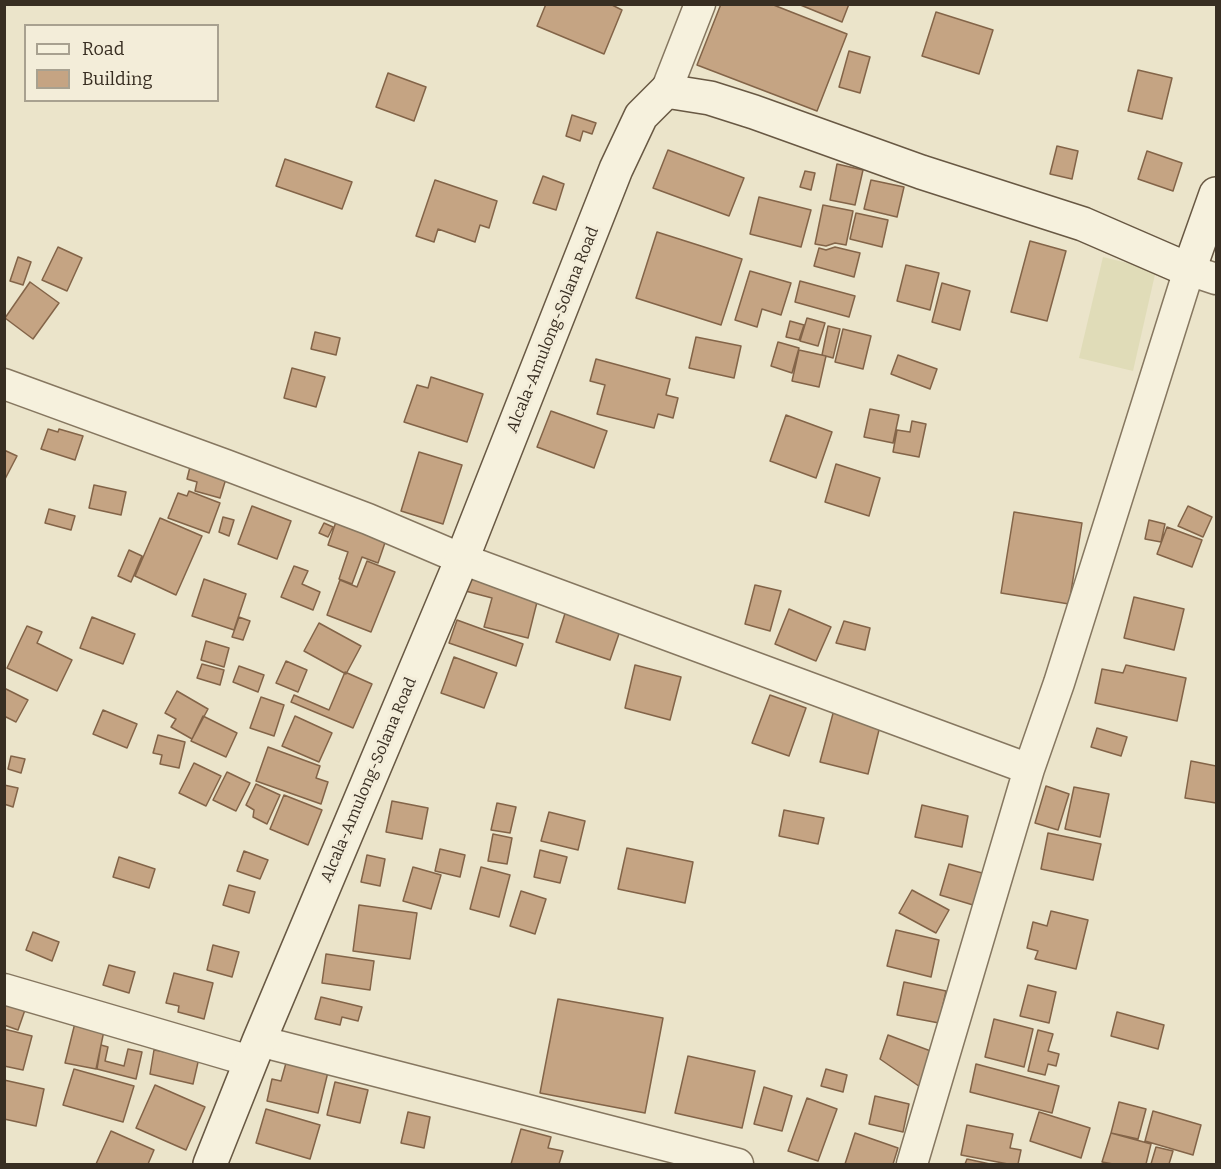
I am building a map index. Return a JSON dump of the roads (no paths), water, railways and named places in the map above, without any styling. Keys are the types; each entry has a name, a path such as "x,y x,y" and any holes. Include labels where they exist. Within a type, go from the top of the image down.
{"main road":[{"path":"666,91 710,98 754,112 921,172 1083,224 1203,274 1216,194"},
{"name":"Alcala-Amulong-Solana Road","path":"210,1164 255,1051 462,559 616,169 641,116 666,91"}],"street":[{"path":"666,91 700,4"},
{"path":"912,1164 1029,769 1203,274"},
{"path":"4,384 368,519 462,559 1029,769"},
{"path":"4,989 255,1051 738,1164"}]}
